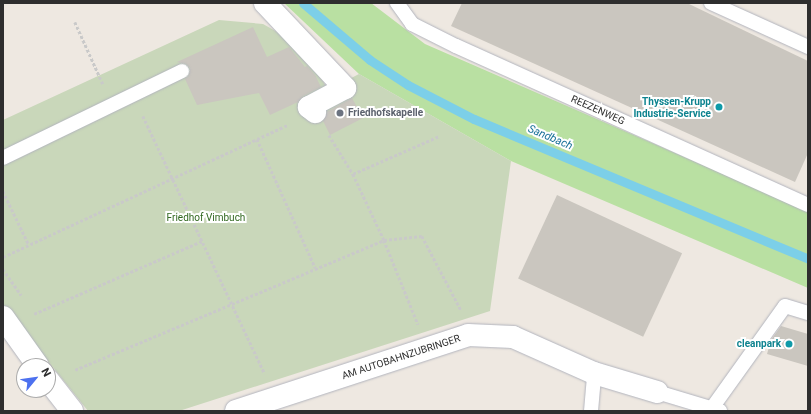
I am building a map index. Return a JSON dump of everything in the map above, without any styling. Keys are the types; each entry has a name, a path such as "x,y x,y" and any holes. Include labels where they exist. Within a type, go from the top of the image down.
{"street":[{"path":"265,3 345,88 309,107 315,112"},
{"path":"3,317 32,358"},
{"name":"AM AUTOBAHNZUBRINGER","path":"236,411 468,335 513,337 594,372 657,392"},
{"path":"56,390 72,411"}],"lane":[{"name":"REEZENWEG","path":"397,3 412,24 456,46 808,205"},
{"path":"711,3 808,47"},
{"path":"3,158 182,71"},
{"path":"657,392 716,410 785,306 808,313"},
{"path":"591,411 594,372"}],"path":[{"path":"75,22 106,91 133,94 170,179 202,240 276,398"},
{"path":"3,257 315,112 353,174 384,240 419,328"},
{"path":"353,174 439,136"},
{"path":"257,139 315,267"},
{"path":"3,190 29,245"},
{"path":"70,364 75,371 315,267 384,240 422,236 461,311 454,314"},
{"path":"34,314 202,240"},
{"path":"3,269 25,301"},
{"path":"29,308 38,321"}],"green space":[{"path":"284,3 371,3 425,44 808,211 808,288 511,161 359,74"},
{"name":"Friedhof Vimbuch","path":"219,20 263,24 304,47 328,90 359,74 511,161 490,311 179,411 88,411 56,371 56,358 46,358 3,305 3,120"}],"building":[{"name":"Thyssen-Krupp Industrie-Service","path":"462,3 687,3 808,61 808,153 795,182 451,26"},
{"path":"253,27 267,57 289,47 305,67 307,66 315,75 321,87 303,96 298,102 270,115 259,93 197,105 185,79 189,75 190,68 186,64 177,62"},
{"name":"Friedhofskapelle","path":"352,98 363,118 330,135 323,121 327,112"},
{"path":"557,195 682,253 643,337 518,278"},
{"name":"cleanpark","path":"781,326 808,334 808,366 767,354 771,340"}],"waterway":[{"name":"Sandbach","path":"303,3 370,60 408,85 474,119 808,259"}],"place":[{"name":"Thyssen-Krupp Industrie-Service","path":"719,107"},
{"name":"Friedhofskapelle","path":"340,113"},
{"name":"cleanpark","path":"789,344"}]}
